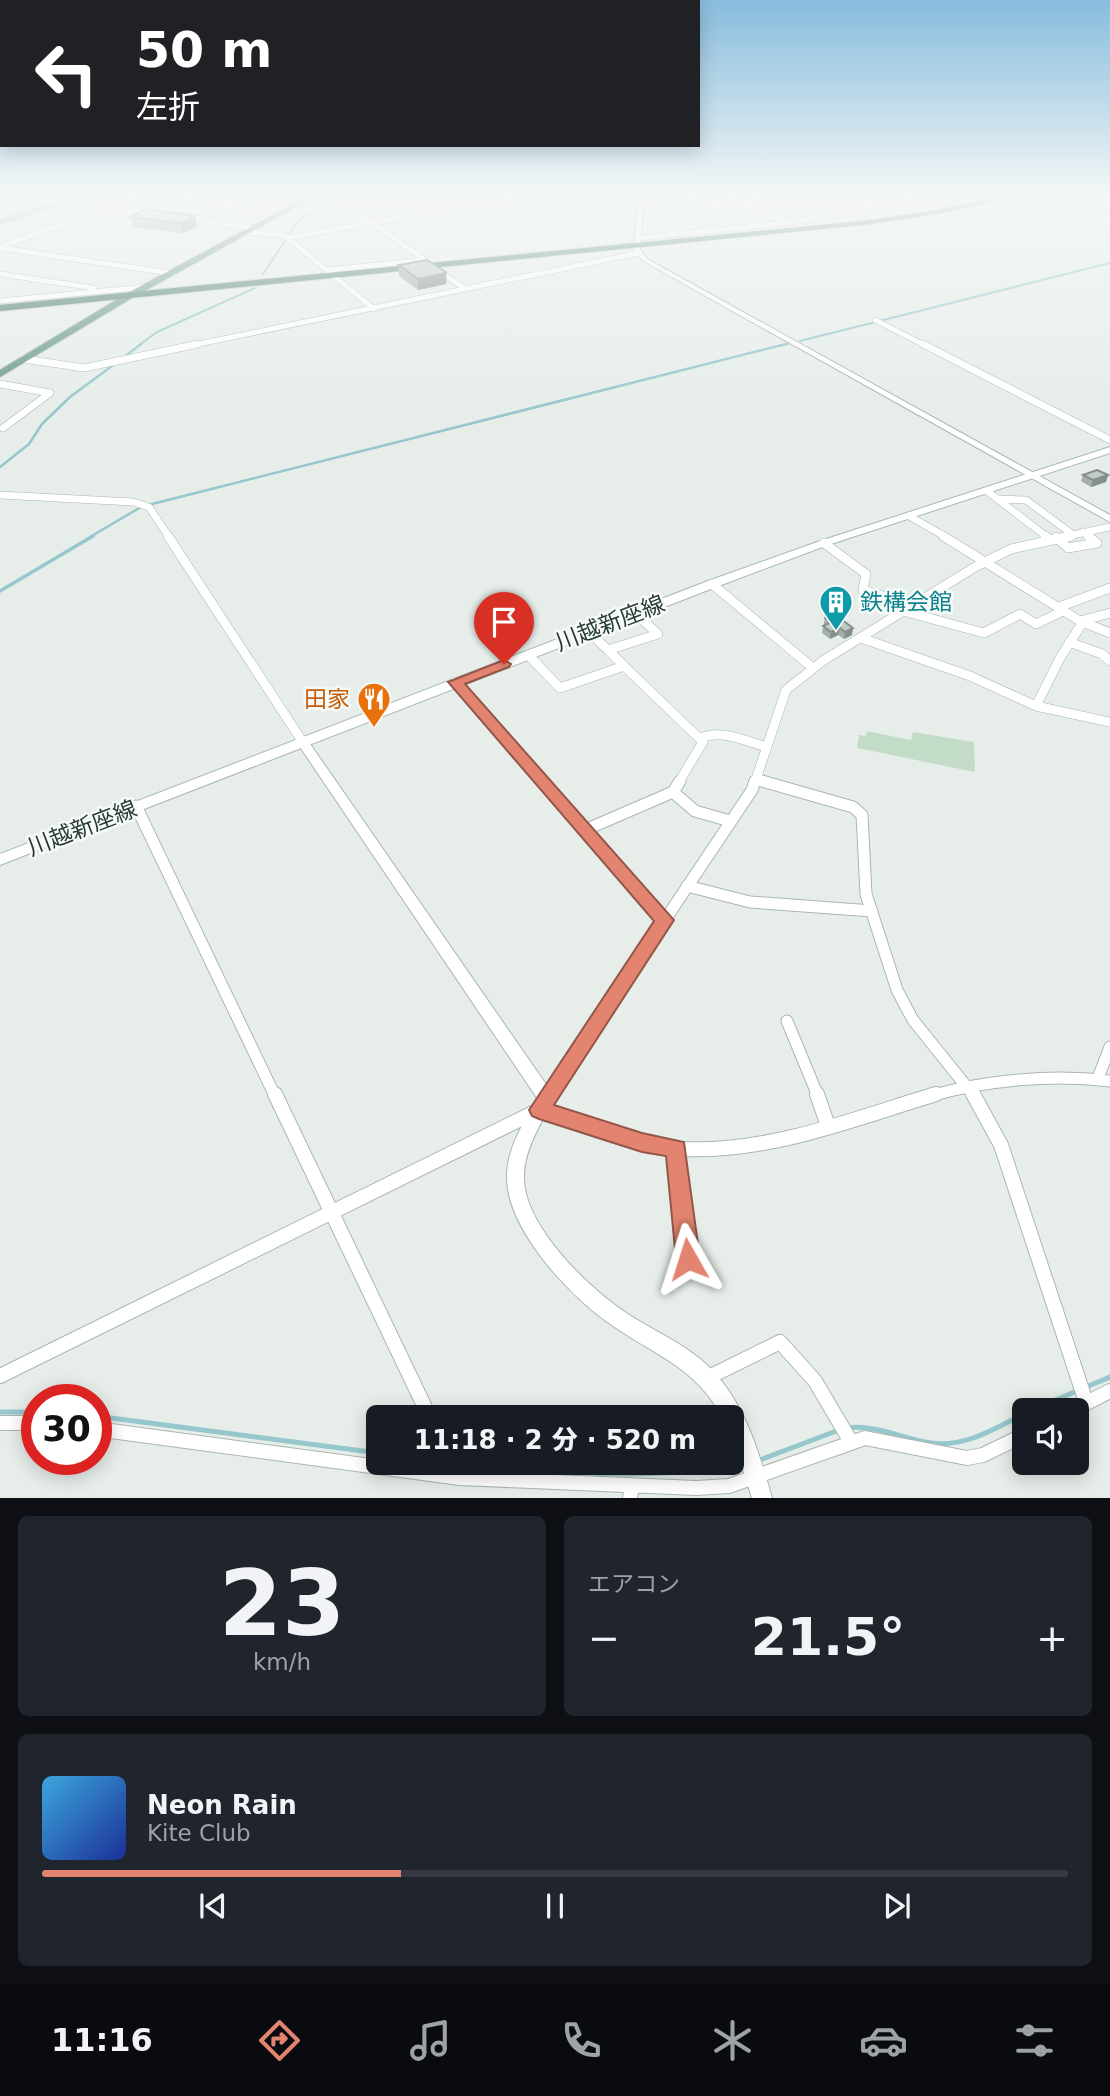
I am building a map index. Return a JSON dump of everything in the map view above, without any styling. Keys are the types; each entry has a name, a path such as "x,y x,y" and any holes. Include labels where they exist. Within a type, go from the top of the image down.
{"highway":[{"path":"0,305 400,266"}],"main road":[{"path":"0,374 183,266"},
{"name":"川越新座線","path":"0,860 712,584 824,543 1110,450"}],"street":[{"path":"122,266 170,273"},
{"path":"322,266 374,309"},
{"path":"330,272 378,266"},
{"path":"24,359 84,368 374,309 556,266"},
{"path":"657,266 1110,519"},
{"path":"438,270 465,289"},
{"path":"0,274 108,290 137,291"},
{"path":"0,305 108,290"},
{"path":"875,320 1110,440"},
{"path":"0,384 50,393 4,428"},
{"path":"987,491 1070,548 1097,543 1083,532"},
{"path":"0,495 133,502 149,507 542,1104 642,1143 676,1149 764,1145 968,1085 1104,1079 1110,1047"},
{"path":"999,499 1026,500 1072,534"},
{"path":"909,516 987,561 1083,622 1110,633"},
{"path":"762,1497 731,1410 707,1378 675,1353 611,1314 575,1283 531,1224 519,1200 515,1180 517,1158 542,1104 757,779 780,701 786,690 813,668 987,561 1011,549 1110,527"},
{"path":"824,543 866,574 863,590 913,605"},
{"path":"712,584 813,668"},
{"path":"903,611 984,633 1020,614 1036,624 1061,609 1110,587"},
{"path":"1036,706 1069,642 1083,622 1110,612"},
{"path":"608,650 658,634 636,614"},
{"path":"586,830 673,792 703,743 701,738 589,632"},
{"path":"861,638 970,676 1036,706 1110,722"},
{"path":"1069,642 1102,654 1110,661"},
{"path":"528,655 560,688 624,666"},
{"path":"455,682 665,920"},
{"path":"701,738 721,734 767,747"},
{"path":"757,779 859,810 862,816 866,894 897,990 913,1020 968,1085 1001,1144 1078,1398"},
{"path":"673,792 695,811 730,821"},
{"path":"136,806 424,1405"},
{"path":"687,886 750,902 872,911"},
{"path":"787,1021 810,1071 828,1126"},
{"path":"0,1376 542,1104"},
{"path":"676,1149 688,1259"},
{"path":"707,1378 780,1342 815,1381 851,1442"},
{"path":"1089,1402 1110,1391"},
{"path":"0,1423 21,1423"},
{"path":"112,1431 366,1460"},
{"path":"496,1475 631,1492 729,1486 804,1457 865,1438 913,1445 967,1458 983,1455 1012,1441"}],"green space":[{"path":"867,731 911,740 913,732 974,742 975,772 857,748 859,735 866,736"}],"building":[{"path":"400,266 436,266 446,272 446,273 418,279"},
{"path":"1097,470 1108,475 1093,480 1083,475"},
{"path":"830,611 853,628 845,632 840,628 831,632 823,626 832,622 825,618"}],"waterway":[{"path":"263,274 268,266"},
{"path":"800,341 1098,266"},
{"path":"138,346 157,332 255,288"},
{"path":"123,358 141,344"},
{"path":"148,505 786,344"},
{"path":"779,346 788,344"},
{"path":"0,467 29,444 42,424 70,397 116,363"},
{"path":"90,537 141,507"},
{"path":"0,591 93,536"},
{"path":"1086,1387 1110,1377"},
{"path":"1060,1398 1079,1390"},
{"path":"0,1412 21,1412"},
{"path":"112,1418 366,1451"},
{"path":"846,1428 868,1428 944,1444 968,1440 1012,1420"},
{"path":"757,1461 839,1430"}],"place":[{"name":"鉄構会館","path":"836,632"},
{"name":"田家","path":"374,729"}],"route":[{"path":"504,664 455,682 665,920 539,1110 642,1143 676,1149 688,1259"}]}
